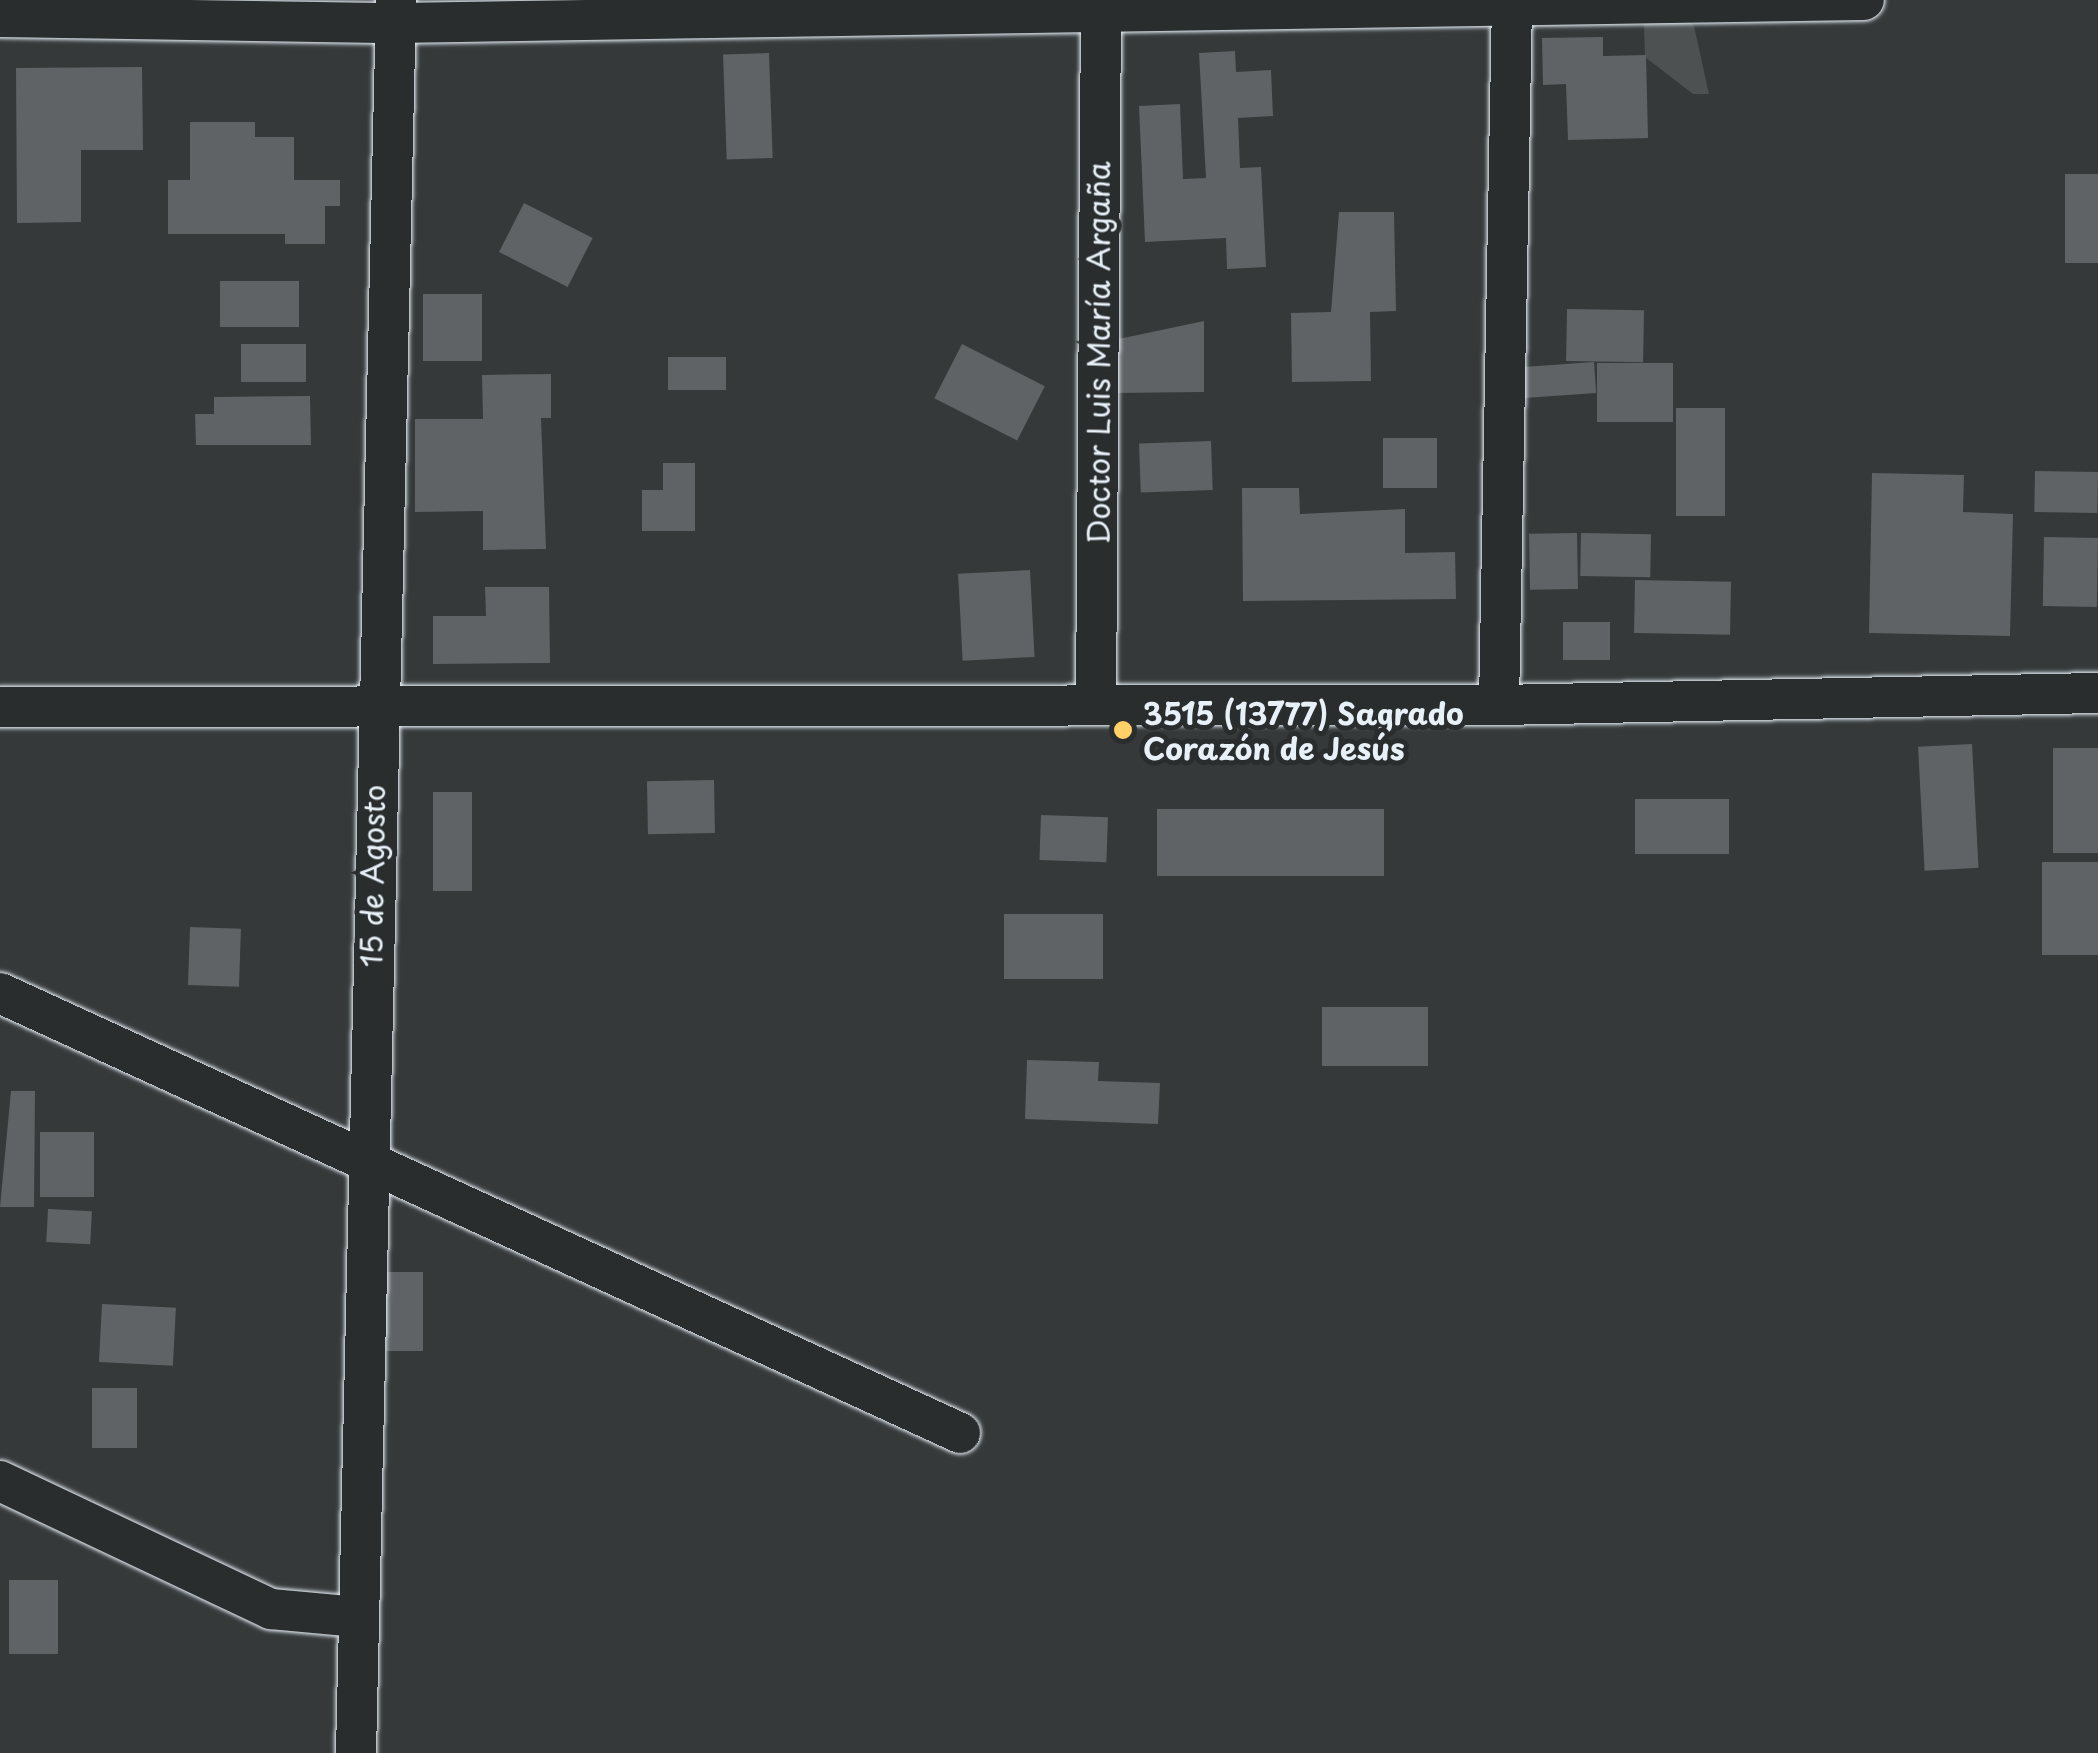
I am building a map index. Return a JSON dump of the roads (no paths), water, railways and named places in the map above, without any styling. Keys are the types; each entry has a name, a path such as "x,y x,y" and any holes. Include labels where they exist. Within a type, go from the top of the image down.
{"street":[{"path":"0,17 1864,0"},
{"path":"1499,705 1512,4"},
{"name":"Doctor Luis María Argaña","path":"1096,706 1101,7"},
{"name":"15 de Agosto","path":"356,1753 375,707 396,12"},
{"path":"0,708 1499,705 2098,693"},
{"path":"0,993 960,1433"},
{"path":"0,1481 271,1609 358,1617"}],"place":[{"name":"3515 (13777) Sagrado Corazón de Jesús","path":"1123,730"}]}
